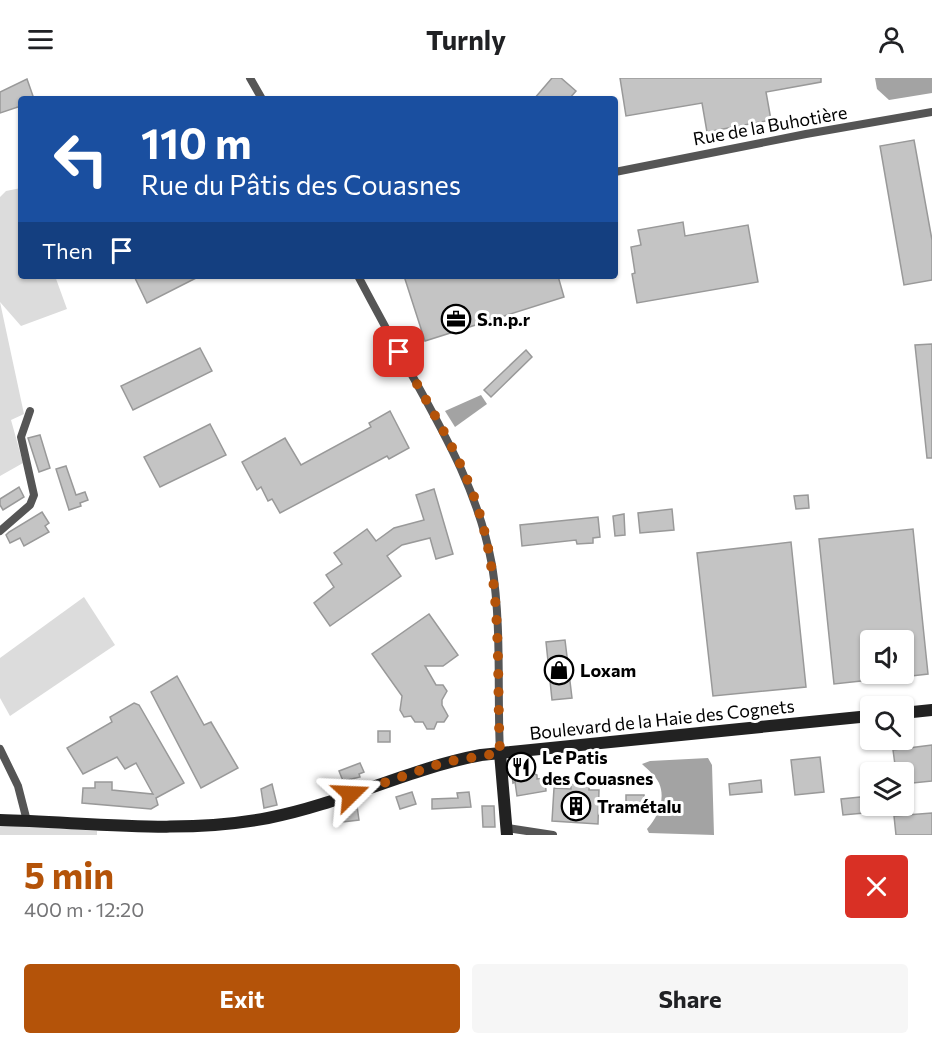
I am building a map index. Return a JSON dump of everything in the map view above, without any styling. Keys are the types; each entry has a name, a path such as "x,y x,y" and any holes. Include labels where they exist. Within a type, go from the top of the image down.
{"main road":[{"path":"914,712 932,710"},
{"name":"Boulevard de la Haie des Cognets","path":"0,820 27,820 146,830 212,826 270,818 322,804 445,762 500,753 860,717"},
{"path":"500,753 507,832"}],"street":[{"path":"250,78 260,96"},
{"name":"Rue de la Buhotière","path":"618,171 806,134 932,112"},
{"path":"360,279 451,445 468,481 479,512 492,566 496,604 500,753"},
{"path":"0,531 30,505 34,495 21,437 30,411"},
{"path":"0,749 18,786 27,820"},
{"path":"507,832 553,835"}],"shaded area":[{"path":"875,78 932,78 932,93 889,100 877,89"},
{"path":"18,189 18,279 56,279 67,309 21,326 0,302 0,197 6,191"},
{"path":"0,302 24,414 11,420 23,463 0,476"},
{"path":"481,395 487,404 455,427 445,411"},
{"path":"84,597 115,645 10,716 0,698 0,658"},
{"path":"708,758 712,765 714,835 649,833 647,829 657,813 662,795 658,780 642,764 650,761"},
{"path":"0,825 97,831 97,835 0,835"}],"building":[{"path":"552,78 561,78 576,91 572,96 537,96"},
{"path":"620,78 821,78 821,82 766,92 771,120 707,132 702,103 626,116"},
{"path":"27,79 33,96 18,96 18,107 0,113 0,92"},
{"path":"914,140 932,240 932,280 904,285 880,146"},
{"path":"683,222 685,236 748,225 758,282 637,303 632,274 635,273 631,247 641,245 638,230"},
{"path":"135,279 194,279 147,303"},
{"name":"S.n.p.r","path":"405,279 559,279 564,297 425,341"},
{"path":"932,344 932,458 927,458 915,345"},
{"path":"200,348 212,371 133,410 121,386"},
{"path":"526,350 532,357 491,397 484,390"},
{"path":"390,411 409,448 389,459 387,456 280,513 272,499 268,501 261,487 257,490 242,462 285,438 301,465 371,427 369,423"},
{"path":"210,424 226,455 160,487 144,457"},
{"path":"40,435 50,468 39,472 28,438"},
{"path":"66,466 76,495 85,492 88,500 80,503 81,506 69,510 56,469"},
{"path":"19,487 24,497 3,510 0,499"},
{"path":"434,489 453,554 436,559 430,538 402,545 387,556 401,576 330,626 314,603 334,587 326,575 342,564 334,553 367,529 376,541 394,528 424,520 416,495"},
{"path":"808,495 809,508 796,509 794,496"},
{"path":"672,509 674,530 640,533 638,513"},
{"path":"42,512 49,523 45,526 49,532 24,546 20,538 10,543 6,535 9,532"},
{"path":"624,514 625,535 615,536 613,516"},
{"path":"598,517 600,537 593,538 593,543 577,544 576,540 522,546 520,525"},
{"path":"913,529 928,674 914,676 914,630 860,630 860,681 834,684 819,539"},
{"path":"791,542 806,687 713,696 697,553"},
{"path":"429,614 458,655 443,666 425,666 436,685 443,685 447,691 442,705 448,716 444,722 437,722 434,729 427,729 423,722 415,722 411,716 404,717 400,710 402,696 372,654"},
{"name":"Loxam","path":"565,640 572,698 552,700 546,642"},
{"path":"177,676 204,725 211,722 238,768 201,788 151,692"},
{"path":"134,703 139,705 184,783 156,798 158,805 151,809 82,803 83,788 95,788 95,782 112,782 112,790 153,794 136,763 125,769 117,757 83,774 67,748 112,722 110,717"},
{"path":"378,731 390,731 390,742 378,742"},
{"path":"932,745 932,781 914,783 914,762 895,762 893,750 914,750 914,747"},
{"path":"820,757 824,792 795,795 791,760"},
{"path":"360,763 364,772 359,774 360,777 343,781 339,771"},
{"path":"529,764 530,772 537,775 537,779 545,778 546,791 517,796 511,768"},
{"path":"761,780 762,792 730,795 729,784"},
{"path":"272,784 277,805 264,808 261,789"},
{"name":"Tramétalu","path":"571,784 589,785 589,790 599,790 598,824 552,821 554,788 571,789"},
{"path":"412,792 416,804 400,809 396,797"},
{"path":"469,792 471,807 432,809 432,799 458,798 457,793"},
{"path":"626,795 644,795 644,806 626,806"},
{"path":"860,797 860,813 843,815 841,799"},
{"path":"357,806 359,820 343,822 341,809"},
{"path":"482,806 494,806 495,827 483,827"},
{"path":"932,813 932,835 896,835 894,816"}],"place":[{"name":"S.n.p.r","path":"456,319"},
{"name":"Loxam","path":"559,670"},
{"name":"Le Patis des Couasnes","path":"521,767"},
{"name":"Tramétalu","path":"576,806"}],"route":[{"path":"351,794 445,762 500,753 496,604 492,566 479,512 474,495 451,445 399,352"}]}
